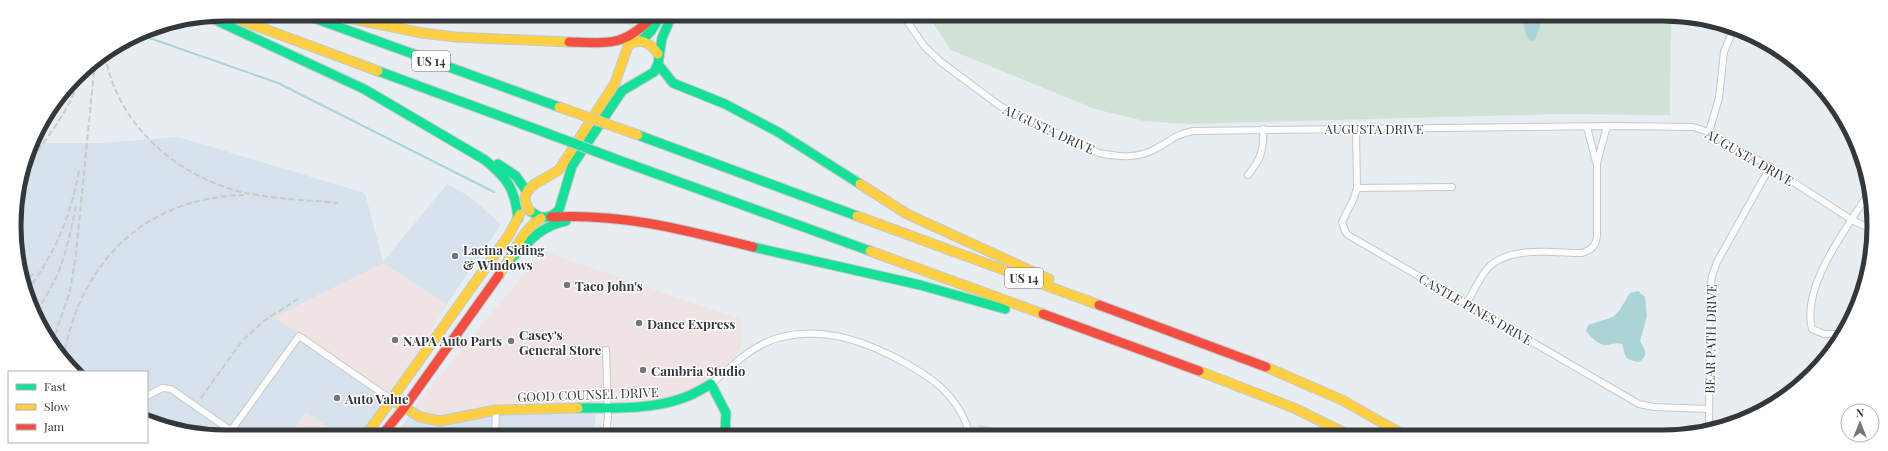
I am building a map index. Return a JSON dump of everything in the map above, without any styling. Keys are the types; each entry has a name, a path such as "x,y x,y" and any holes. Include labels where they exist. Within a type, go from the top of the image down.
{"main road":[{"path":"217,21 364,90 485,160 511,171 527,192"},
{"name":"US 14","path":"243,21 621,161 1141,349 1294,408 1339,430"},
{"name":"US 14","path":"322,21 1301,381 1342,400 1395,430"},
{"path":"359,21 422,33 456,37 606,43 633,41 652,46 658,54"},
{"path":"370,430 510,235 526,204 527,192 535,184 553,175 559,170 615,83 621,67 623,52 649,21"},
{"path":"633,41 654,27 657,21"},
{"path":"551,217 559,210 562,204 568,175 577,157 622,91 627,86 649,76 654,72 658,64 658,54 662,38 669,21"},
{"path":"658,64 673,83 725,104 778,132 907,214 1119,313"},
{"path":"485,160 500,172 512,186 516,198 518,218"},
{"path":"526,204 532,214 541,218 584,215 656,224 945,292 1141,349"},
{"path":"511,259 516,246 528,228 541,218"},
{"path":"386,430 404,408 511,259 536,233 552,225 563,222 610,218"},
{"path":"711,384 726,413 725,430"},
{"name":"GOOD COUNSEL DRIVE","path":"392,400 404,408 431,421 496,410 637,407 663,404 685,398 711,384"}],"street":[{"name":"AUGUSTA DRIVE","path":"907,21 924,46 941,62 1000,106 1099,153 1117,156 1131,156 1144,153 1156,149 1178,134 1193,131 1607,126 1693,127 1709,132 1770,167 1852,220 1867,227"},
{"path":"1709,132 1719,98 1724,52 1732,33"},
{"path":"1466,303 1488,268 1502,258 1523,253 1582,253 1594,247 1597,236 1597,163 1607,126"},
{"path":"1586,127 1597,163"},
{"path":"1248,175 1258,162 1262,152 1264,129"},
{"name":"CASTLE PINES DRIVE","path":"1356,129 1356,188 1354,198 1342,222 1348,235 1639,404 1660,408 1709,409"},
{"name":"BEAR PATH DRIVE","path":"1709,424 1712,276 1717,262 1770,167"},
{"path":"1356,188 1452,187"},
{"path":"1836,334 1824,334 1810,331 1810,314 1817,280 1865,199"},
{"name":"GOOD COUNSEL DRIVE","path":"711,384 748,351 778,338 814,334 839,336 882,351 931,377 957,406 968,430"},
{"path":"232,430 299,336 392,400"},
{"path":"606,350 608,407 606,430"},
{"path":"148,395 162,388 171,389 226,430"},
{"path":"495,430 496,410"}],"shaded area":[{"path":"617,21 637,21 633,27"},
{"path":"178,137 365,193 383,262 447,184 469,196 501,224 447,304 383,263 274,317 393,396 362,430 333,430 306,412 293,430 212,430 186,426 148,414 148,371 81,370 63,350 48,328 37,304 28,278 21,239 21,212 28,173 39,143 100,143"},
{"path":"543,251 742,320 740,352 703,384 683,394 660,401 598,407 516,404 461,410 448,414 429,414 419,410 417,404"},
{"path":"383,263 447,304 393,396 274,317"},
{"path":"417,404 419,410 429,414 448,414 461,410 516,404 596,407 594,430 399,430"},
{"path":"306,412 333,430 293,430"}],"green space":[{"path":"932,21 1671,21 1670,115 1558,114 1188,124 1144,121 1095,109 951,50"},
{"path":"979,425 1010,430 979,430"}],"water":[{"path":"1542,21 1535,40 1531,41 1529,39 1524,30 1523,22"},
{"path":"1638,291 1645,297 1647,316 1640,341 1645,350 1645,355 1639,362 1630,360 1626,357 1622,344 1600,344 1586,331 1588,325 1613,317 1619,311 1630,293"}],"waterway":[{"path":"147,37 278,83 494,192"}],"railway":[{"path":"106,59 112,80 122,103 136,124 153,143 172,159 194,173 217,184 241,192 278,198 338,203"},
{"path":"54,337 70,291 76,254 94,69"},
{"path":"34,156 65,110 77,85"},
{"path":"44,131 51,122"},
{"path":"30,286 53,249 60,234 76,188 79,171"},
{"path":"64,351 78,307 94,276 109,256 127,238 146,223 168,211 217,197 244,195"},
{"path":"38,307 58,273 70,235 76,206"},
{"path":"28,279 36,271"},
{"path":"201,398 242,341 265,320 298,299"}],"traffic: fast":[{"path":"218,21 364,89 485,160 505,179 509,185 515,200 518,219"},
{"path":"322,21 559,107"},
{"path":"641,41 651,31 657,21"},
{"path":"530,211 540,217 547,217 553,215 559,210 572,166 622,91 654,72 658,64 662,38 669,21"},
{"path":"658,64 673,83 725,104 778,132 860,184"},
{"path":"378,71 549,134"},
{"path":"549,134 621,161"},
{"path":"638,135 857,216"},
{"path":"621,161 870,251"},
{"path":"498,164 516,176 527,192"},
{"path":"511,259 542,231 566,221"},
{"path":"753,247 920,285 1005,309"},
{"path":"578,408 631,408 658,405 687,397 711,384 726,413 725,430"}],"traffic: slow":[{"path":"243,21 378,71"},
{"path":"363,21 422,33 456,37 569,42"},
{"path":"530,211 526,204 525,197 528,190 535,184 559,170 615,83 628,46 636,41 644,42 652,47 658,54"},
{"path":"559,107 638,135"},
{"path":"860,184 907,214 1049,279"},
{"path":"370,430 509,235 520,214"},
{"path":"857,216 1099,305"},
{"path":"499,275 522,237 541,218"},
{"path":"870,251 1043,314"},
{"path":"1266,367 1342,400 1395,430"},
{"path":"1199,371 1294,408 1339,430"},
{"path":"392,400 420,417 440,421 496,410 578,408"}],"traffic: jam":[{"path":"569,42 595,43 616,41 634,33 648,21"},
{"path":"551,217 577,216 628,220 678,229 753,247"},
{"path":"386,430 404,408 499,275"},
{"path":"1099,305 1266,367"},
{"path":"1043,314 1199,371"}],"place":[{"name":"Lacina Siding & Windows","path":"455,256"},
{"name":"Taco John's","path":"567,285"},
{"name":"Dance Express","path":"639,323"},
{"name":"NAPA Auto Parts","path":"395,340"},
{"name":"Casey's General Store","path":"511,341"},
{"name":"Cambria Studio","path":"643,370"},
{"name":"Auto Value","path":"337,398"}]}
